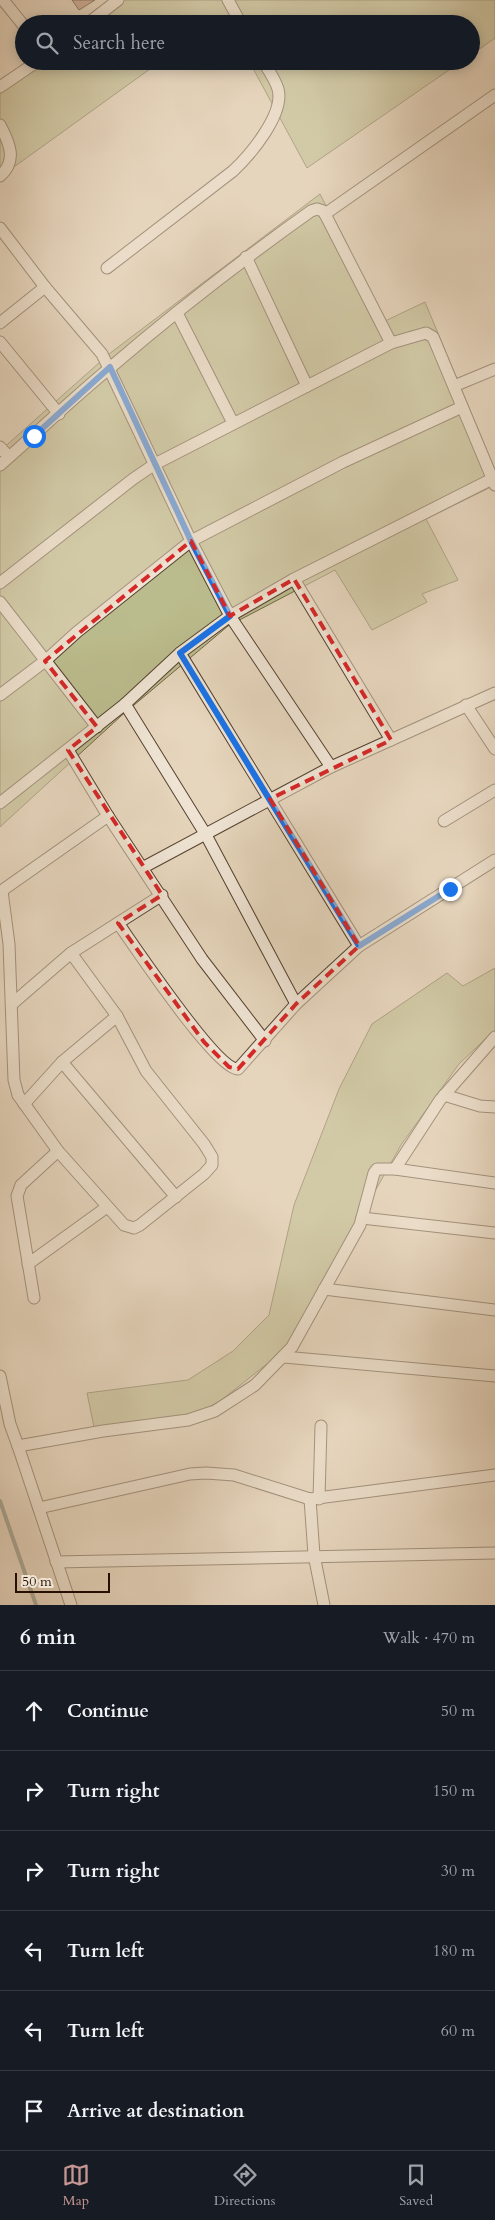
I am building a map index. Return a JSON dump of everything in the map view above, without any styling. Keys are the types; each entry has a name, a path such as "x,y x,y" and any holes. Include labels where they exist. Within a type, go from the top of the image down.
{"street":[{"path":"3,0 15,15"},
{"path":"99,15 118,0"},
{"path":"228,0 236,15"},
{"path":"0,87 25,70"},
{"path":"107,268 249,156 263,136 278,103 278,87 268,70"},
{"path":"325,214 495,95"},
{"path":"0,125 10,143 11,154 9,164 0,176"},
{"path":"0,447 4,461 110,367 246,257 311,211 321,210 325,214 391,343"},
{"path":"0,228 45,287 102,354 110,367 191,541 230,616 331,767"},
{"path":"246,257 307,386"},
{"path":"0,323 45,287"},
{"path":"177,313 233,423"},
{"path":"0,583 155,464 391,343 426,333 431,334 493,482 294,579 230,616 180,653 126,704 0,803"},
{"path":"0,342 59,414"},
{"path":"454,386 495,369"},
{"path":"0,695 45,661 77,632 191,541 342,462 462,407"},
{"path":"294,579 391,740"},
{"path":"0,602 97,727"},
{"path":"180,653 359,946"},
{"path":"144,867 331,767 495,693"},
{"path":"126,704 206,835 296,1004"},
{"path":"466,706 495,749"},
{"path":"68,750 108,816 144,867 202,959 265,1041"},
{"path":"444,821 495,790"},
{"path":"71,952 117,1016 146,1071 204,1144 212,1157 212,1165 134,1228 124,1224 107,1207 58,1151 18,1095 14,1080 9,944 1,892 108,816"},
{"path":"118,923 204,1042 229,1067 234,1069 241,1068 296,1004 359,946 495,860"},
{"path":"12,1004 71,952 162,895"},
{"path":"24,1104 62,1062 117,1016"},
{"path":"395,1169 444,1095 491,1050 495,1037"},
{"path":"62,1062 176,1196"},
{"path":"444,1095 480,1106 495,1107"},
{"path":"34,1298 17,1196 21,1185 58,1151"},
{"path":"18,1446 103,1431 188,1420 215,1411 255,1385 292,1347 352,1240 362,1218 377,1168 382,1167 495,1183"},
{"path":"28,1264 107,1207"},
{"path":"362,1218 495,1233"},
{"path":"324,1289 495,1310"},
{"path":"284,1357 495,1376"},
{"path":"0,1376 10,1424 72,1605"},
{"path":"321,1426 315,1499 314,1555 324,1605"},
{"path":"39,1508 206,1472 234,1476 315,1499 495,1475"},
{"path":"56,1562 314,1555 495,1553"}],"highlighted area":[{"path":"191,541 230,616 294,579 391,740 270,799 359,946 296,1004 238,1069 229,1067 204,1042 118,923 162,895 68,750 97,727 45,661"}],"green space":[{"path":"121,0 495,0 495,38 480,49 480,15 103,15"},
{"path":"33,70 149,70 0,177 0,92"},
{"path":"254,70 449,70 307,168"},
{"path":"320,194 385,321 425,302 495,470 495,485 426,519 458,580 422,594 427,602 372,630 335,570 228,626 121,716 0,827 0,451 109,354"},
{"path":"495,968 495,1030 459,1064 401,1145 282,1352 219,1402 178,1422 96,1437 87,1393 188,1380 233,1351 269,1315 294,1205 339,1089 372,1024 447,973 463,986"}],"waterway":[{"path":"0,1501 36,1605"}],"route":[{"path":"34,436 110,367 191,541 230,616 180,653 359,946 450,889"}]}
